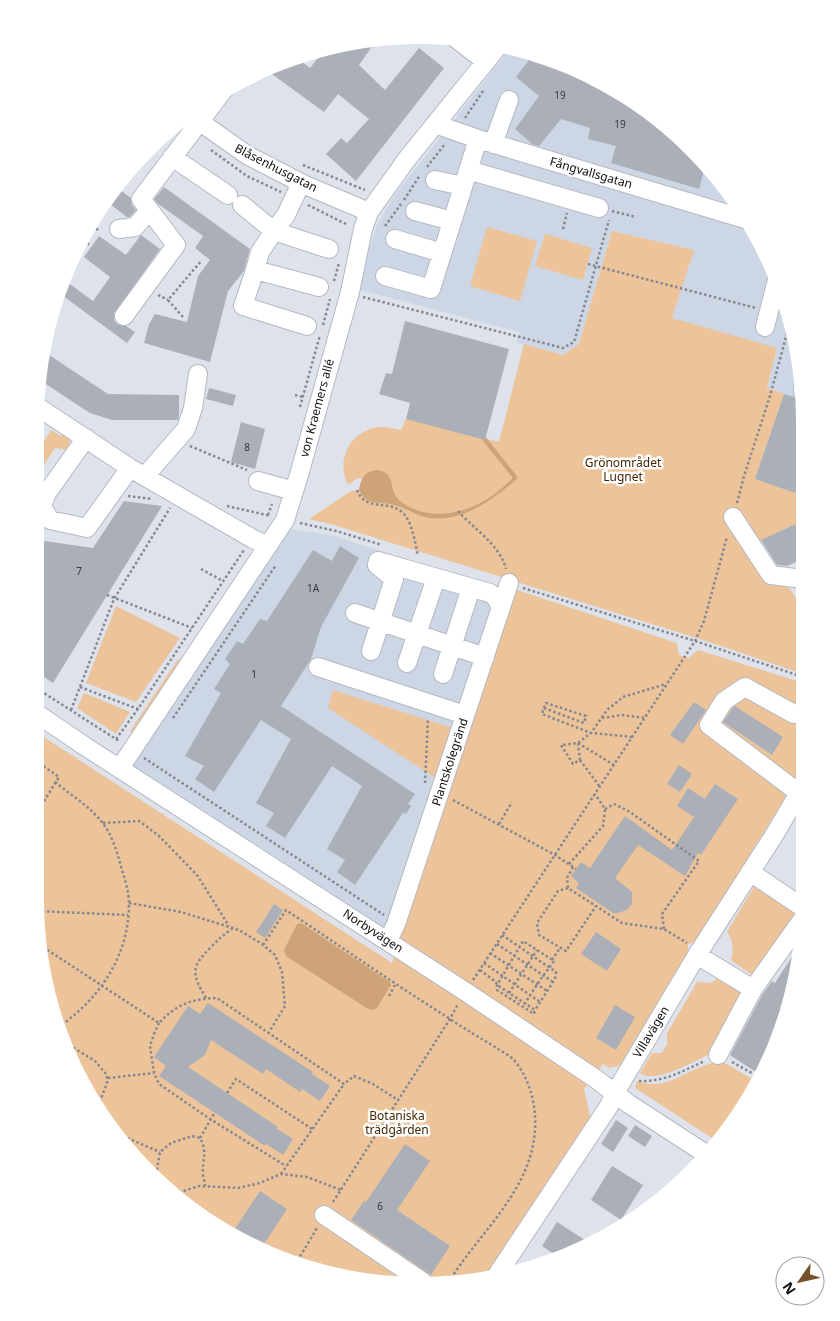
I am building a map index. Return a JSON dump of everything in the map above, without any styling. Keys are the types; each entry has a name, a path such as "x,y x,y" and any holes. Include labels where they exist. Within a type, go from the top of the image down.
{"street":[{"path":"467,47 486,62"},
{"name":"von Kraemers allé","path":"120,768 260,542 285,520 286,489 350,292 363,229 362,209 373,193 407,159 494,51"},
{"path":"385,276 431,289 465,178 509,100"},
{"name":"Blåsenhusgatan","path":"195,119 247,155 301,183 362,209"},
{"path":"124,316 176,245 140,199 172,157 192,121"},
{"name":"Fångvallsgatan","path":"435,124 485,142 736,216"},
{"path":"172,157 235,200 274,232 335,252"},
{"path":"435,180 465,178 606,213"},
{"path":"301,183 286,215 260,252 256,270 243,306 307,326"},
{"path":"407,209 452,221"},
{"path":"119,229 135,227 149,211"},
{"path":"395,239 442,253"},
{"path":"256,270 328,287"},
{"path":"767,319 774,293"},
{"path":"44,510 50,520 87,528 138,472 177,440 186,429 193,408 198,374"},
{"path":"44,411 138,472 260,542"},
{"path":"44,501 47,493 86,438"},
{"path":"258,481 286,489"},
{"path":"733,517 771,575 796,578"},
{"path":"371,651 394,579 377,565 378,561 490,593 497,599 501,608"},
{"path":"407,663 436,578"},
{"name":"Plantskolegränd","path":"388,941 396,924 509,583"},
{"path":"443,674 471,588"},
{"path":"355,613 485,656"},
{"path":"318,667 465,715"},
{"path":"794,714 745,687 724,701 709,725 796,786"},
{"name":"Norbyvägen","path":"44,718 466,992 619,1086 702,1151"},
{"name":"Villavägen","path":"502,1268 609,1106 698,953 796,798"},
{"path":"750,872 796,903"},
{"path":"718,1055 753,989 795,930"},
{"path":"698,953 753,989"},
{"path":"324,1215 415,1277"}],"path":[{"path":"297,162 407,209"},
{"path":"350,292 563,348 574,342 596,265 606,213 620,181"},
{"path":"348,225 373,193"},
{"path":"606,213 636,217"},
{"path":"563,229 566,216"},
{"path":"95,230 100,228"},
{"path":"299,411 335,252"},
{"path":"183,318 168,300 202,260"},
{"path":"588,264 767,319 781,318"},
{"path":"300,1257 324,1215 450,1019 459,1001 695,641 704,622 786,336"},
{"path":"294,395 303,397"},
{"path":"177,440 250,472 258,481"},
{"path":"116,739 224,581 260,542 268,515 286,489"},
{"path":"357,490 364,501 389,506 404,514 414,536 418,556"},
{"path":"71,710 114,599 173,504"},
{"path":"460,512 504,561 509,583"},
{"path":"201,569 224,581"},
{"path":"107,595 192,628"},
{"path":"580,760 573,764 561,745 578,743 591,734 607,710 623,698 668,684"},
{"path":"80,687 138,708"},
{"path":"44,693 375,908 396,924"},
{"path":"582,730 586,716 546,703 542,714 591,734 633,737"},
{"path":"432,705 427,722 425,784 500,824 576,869"},
{"path":"544,708 584,723"},
{"path":"602,718 622,715 645,718"},
{"path":"578,743 614,766"},
{"path":"578,743 580,760 600,787"},
{"path":"44,767 59,777 44,800"},
{"path":"55,782 86,806 103,823 116,847 129,903 120,955 102,985 71,1019 64,1023"},
{"path":"185,795 190,787"},
{"path":"569,864 603,826 605,809 595,794"},
{"path":"500,824 512,802"},
{"path":"605,809 614,804 630,812 699,861 662,914 664,929"},
{"path":"103,823 139,821 158,835 197,875 231,928"},
{"path":"568,888 567,878 573,866"},
{"path":"596,906 566,951 539,936 537,923 558,891 568,888 596,906 622,923 664,929 698,953"},
{"path":"129,903 181,912 239,930 276,955 280,964 285,1006 269,1032"},
{"path":"263,945 286,910 512,1058 527,1082 535,1111 533,1145 530,1159 521,1179 481,1239 454,1275"},
{"path":"44,911 128,915"},
{"path":"206,998 197,982 196,963 231,928"},
{"path":"480,970 496,982 508,995 534,1014 553,982 556,972 502,935"},
{"path":"497,985 523,941 552,960"},
{"path":"497,944 553,982"},
{"path":"523,1007 554,961 552,960 560,948"},
{"path":"47,949 159,1023"},
{"path":"508,995 536,950"},
{"path":"490,953 547,991"},
{"path":"484,963 540,1002"},
{"path":"389,996 396,983"},
{"path":"508,995 535,1010"},
{"path":"286,1166 210,1119 159,1084 154,1072 150,1046 159,1023 179,1006 199,998 218,998 344,1084"},
{"path":"73,1048 96,1061 106,1072 108,1078 100,1099"},
{"path":"619,1086 654,1082 667,1078 718,1055 753,1074"},
{"path":"108,1078 154,1072"},
{"path":"182,1192 199,1186 238,1188 260,1183 280,1174 344,1084 354,1076 373,1084 398,1100"},
{"path":"227,1093 236,1079 312,1129"},
{"path":"200,1138 214,1112"},
{"path":"157,1170 160,1152 172,1143 192,1136 200,1138 204,1145 206,1156 203,1173 206,1186"},
{"path":"129,1139 160,1152"},
{"path":"280,1174 307,1177 341,1190"}],"shaded area":[{"path":"505,54 564,72 629,107 668,137 703,172 733,211 768,276 783,323 793,371 796,420 796,493 755,479 784,395 767,389 777,349 671,318 693,250 612,231 579,344 563,355 517,343 519,332 357,289 376,227 395,195"},
{"path":"377,470 388,475 396,497 400,501 412,508 438,514 452,513 478,504 501,489 514,476 518,477 490,500 472,510 441,519 420,516 399,506 365,499 359,490 361,482 364,476"},
{"path":"285,528 334,536 503,590 387,938 124,769"},
{"path":"301,923 390,982 391,985 377,1008 368,1009 286,956 284,950 297,924"}],"green space":[{"path":"487,227 537,241 520,301 470,286"},
{"name":"Grönområdet Lugnet","path":"612,231 694,250 672,318 777,348 767,388 784,394 755,479 796,493 796,524 760,541 748,543 770,580 790,589 796,598 796,672 703,640 334,525 309,519 351,491 359,490 362,479 358,478 348,485 343,465 348,447 361,433 381,427 401,430 406,419 499,442 524,344 563,355 579,344"},
{"path":"545,234 592,248 583,280 535,266"},
{"path":"51,430 61,436 65,431 71,439 67,450 55,448 44,465 45,440"},
{"name":"Botaniska trädgården","path":"514,589 677,643 679,655 689,658 698,650 796,681 796,778 786,777 782,788 786,796 697,940 688,944 688,952 620,1065 610,1068 603,1064 584,1089 591,1120 489,1271 445,1276 420,1277 371,1274 323,1264 276,1249 211,1214 172,1184 137,1149 107,1110 72,1045 51,974 47,950 44,901 44,737 392,963"},
{"path":"116,606 180,638 136,702 86,683"},
{"path":"178,659 182,661 133,734 130,731"},
{"path":"333,690 453,728 437,779 328,708"},
{"path":"84,693 130,712 116,734 77,708"},
{"path":"756,883 796,908 795,915 753,974 731,960 731,938 727,932"},
{"path":"721,978 740,990 741,994 710,1054 665,1074 647,1076 640,1073 652,1053 661,1053 667,1045 667,1033 697,982 711,982"},
{"path":"719,1062 727,1064 751,1079 733,1110 712,1138 635,1088 637,1081 659,1084 708,1064"}],"building":[{"path":"372,47 359,65 385,90 419,48 444,68 356,181 326,154 341,138 347,143 369,119 338,94 324,112 272,74 303,63 310,68 317,59"},
{"path":"529,60 564,72 608,94 649,122 686,154 703,173 699,189 611,163 616,146 588,139 590,128 561,119 539,146 532,144 515,129 539,96 516,77"},
{"path":"164,187 250,249 244,271 228,291 210,362 144,343 149,324 155,314 187,322 198,276 210,260 195,248 203,236 154,199"},
{"path":"122,191 131,198 132,205 136,210 130,217 127,217 111,205"},
{"path":"141,235 160,249 114,314 114,320 117,324 126,326 135,332 127,343 65,297 69,284 93,301 110,277 84,257 99,236 126,255"},
{"path":"405,321 509,349 485,440 406,419 410,403 379,394 386,373 392,374"},
{"path":"50,355 108,394 179,395 178,420 112,420 90,413 46,384"},
{"path":"209,388 236,395 233,406 206,399"},
{"path":"784,394 794,397 796,420 796,493 755,479"},
{"path":"241,422 265,429 255,469 231,462"},
{"path":"124,501 162,506 53,683 44,677 44,541 93,548"},
{"path":"796,524 796,562 787,566 777,565 761,540"},
{"path":"340,546 359,558 321,627 311,659 281,706 415,794 408,804 411,806 406,814 403,813 355,885 337,872 345,860 327,849 362,786 332,766 285,838 266,826 274,813 256,803 291,739 261,720 214,792 195,779 204,766 185,756 221,693 214,689 230,664 225,659 237,641 243,644 260,619 267,621 313,550 332,561"},
{"path":"694,702 706,710 683,744 670,735"},
{"path":"735,706 783,737 772,755 723,722"},
{"path":"679,765 692,774 680,792 667,784"},
{"path":"715,784 738,799 701,855 698,853 685,876 638,845 615,878 632,892 632,904 627,910 613,913 576,888 579,883 571,876 581,862 590,868 625,816 672,850 694,817 677,806 688,788 705,799"},
{"path":"274,904 283,910 265,938 256,932"},
{"path":"596,932 621,949 607,971 581,954"},
{"path":"792,957 776,1022 768,1045 755,1071 730,1055 762,995 772,981 775,983"},
{"path":"208,1003 313,1072 312,1074 330,1086 320,1101 302,1089 300,1092 266,1069 263,1074 211,1040 205,1055 188,1067 293,1139 283,1155 266,1144 265,1146 159,1076 166,1066 154,1057 188,1006 200,1014"},
{"path":"615,1005 635,1017 616,1050 596,1038"},
{"path":"616,1120 628,1128 613,1152 601,1144"},
{"path":"635,1125 652,1136 645,1147 628,1136"},
{"path":"405,1144 430,1161 397,1210 450,1246 431,1275 351,1220 364,1201 366,1202"},
{"path":"612,1166 643,1185 620,1219 591,1200"},
{"path":"260,1191 287,1209 264,1243 235,1229"},
{"path":"557,1222 584,1239 552,1253 542,1246"}],"waterway":[{"path":"485,440 514,476"}]}
